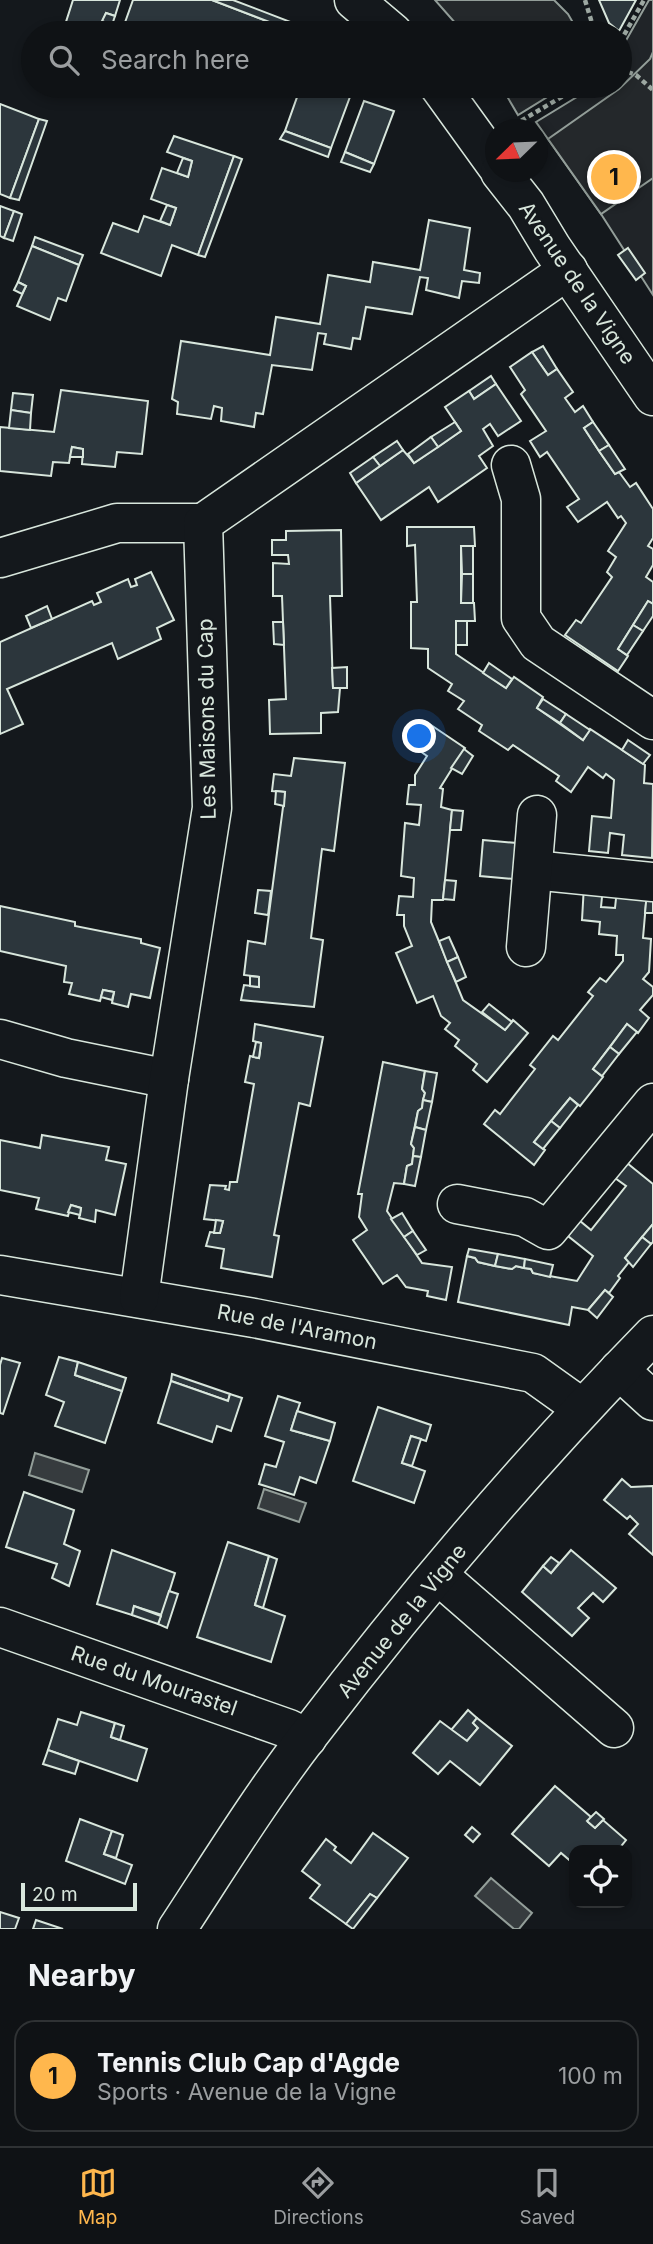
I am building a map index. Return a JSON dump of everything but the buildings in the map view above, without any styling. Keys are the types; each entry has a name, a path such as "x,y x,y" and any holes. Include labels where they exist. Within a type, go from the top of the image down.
{"street":[{"path":"354,0 379,21"},
{"path":"448,98 485,151"},
{"name":"Avenue de la Vigne","path":"508,182 653,396"},
{"path":"0,558 117,523 203,523 568,270"},
{"path":"511,465 521,499 521,618 538,643 653,720"},
{"name":"Les Maisons du Cap","path":"139,1298 169,1079 212,808 203,523"},
{"path":"526,947 537,815"},
{"path":"533,870 653,882"},
{"path":"0,1039 66,1058 169,1079"},
{"path":"457,1204 525,1217 548,1230 653,1103"},
{"name":"Rue de l'Aramon","path":"0,1275 254,1318 533,1373 582,1408"},
{"name":"Avenue de la Vigne","path":"177,1929 307,1738 438,1575 582,1408 653,1335"},
{"path":"619,1370 653,1401"},
{"path":"438,1575 614,1728"},
{"name":"Rue du Mourastel","path":"0,1627 289,1728 307,1738"}],"path":[{"path":"586,0 592,21"},
{"path":"632,21 644,0"},
{"path":"632,74 653,90"},
{"path":"526,119 560,98"}],"shaded area":[{"path":"435,0 554,0 572,21 453,21"},
{"path":"649,0 653,0 653,295 548,139 548,119 541,119 575,98 632,98 632,30"},
{"path":"653,52 653,178 601,214 548,139 606,98 632,98 632,76 650,59"},
{"path":"508,98 546,98 518,115"},
{"path":"35,1453 89,1470 82,1492 29,1475"},
{"path":"264,1489 306,1503 299,1522 258,1508"},
{"path":"491,1878 532,1913 519,1929 514,1929 475,1896"}],"place":[{"name":"Tennis Club Cap d'Agde","path":"614,177"}]}
